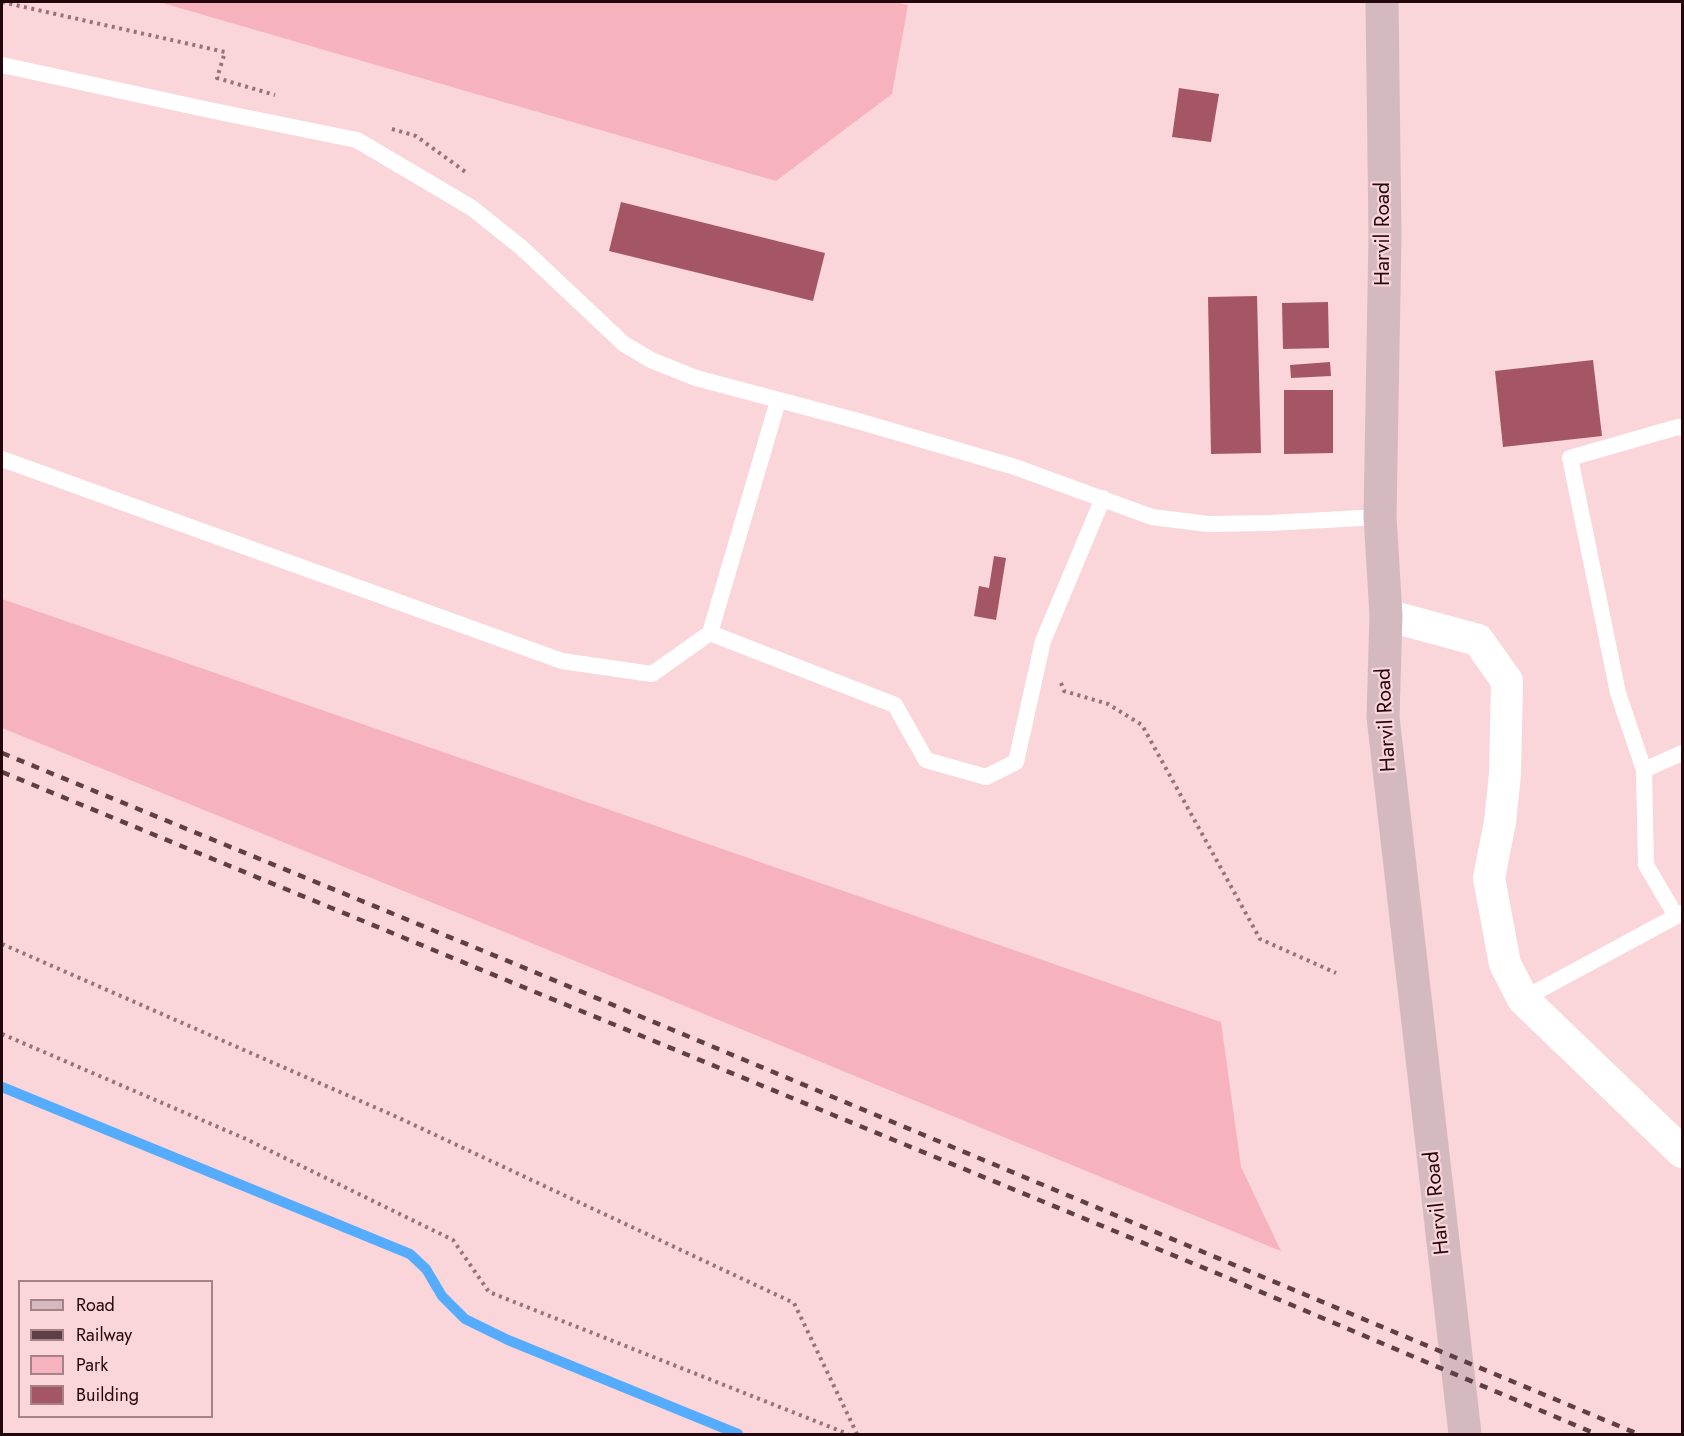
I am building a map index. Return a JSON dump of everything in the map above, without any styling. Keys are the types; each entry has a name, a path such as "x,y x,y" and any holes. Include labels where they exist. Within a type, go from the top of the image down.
{"street":[{"name":"Harvil Road","path":"1382,2 1385,236 1380,517 1386,615 1383,717 1465,1431"},
{"path":"1386,615 1478,640 1508,681 1505,774 1500,822 1489,878 1505,964 1523,999 1683,1152"}],"lane":[{"path":"2,65 357,140 472,208 522,248 624,344 651,360 696,378 858,421 1015,467 1152,517 1208,524 1380,517"},
{"path":"2,459 562,661 652,674 710,633 778,401"},
{"path":"1523,999 1679,914 1646,865 1644,770 1618,693 1570,458 1678,427 1683,428"},
{"path":"710,633 895,705 926,760 986,777 1016,762 1043,641 1103,498"},
{"path":"1644,770 1683,753"}],"path":[{"path":"1043,641 1064,691 1108,704 1143,725 1260,939 1336,973"},
{"path":"2,944 397,1117 794,1303 857,1434"},
{"path":"2,1034 246,1139 453,1240 489,1292 848,1434"}],"green space":[{"path":"159,2 894,2 908,5 892,94 776,181"},
{"path":"2,599 1221,1022 1241,1167 1281,1251 2,728"}],"building":[{"path":"1179,88 1219,94 1211,142 1172,137"},
{"path":"621,202 825,253 813,301 609,251"},
{"path":"1257,296 1261,453 1211,454 1208,297"},
{"path":"1328,302 1329,348 1283,349 1282,303"},
{"path":"1593,360 1602,436 1503,447 1495,371"},
{"path":"1330,362 1331,376 1291,378 1290,365"},
{"path":"1284,390 1333,390 1333,453 1284,454"},
{"path":"994,556 1006,558 996,620 974,616 979,586 989,588"}],"waterway":[{"path":"2,1087 410,1254 426,1269 442,1296 465,1319 508,1340 738,1434"}],"railway":[{"path":"2,753 520,966 1638,1434"},
{"path":"2,772 1221,1275 1596,1434"}]}
